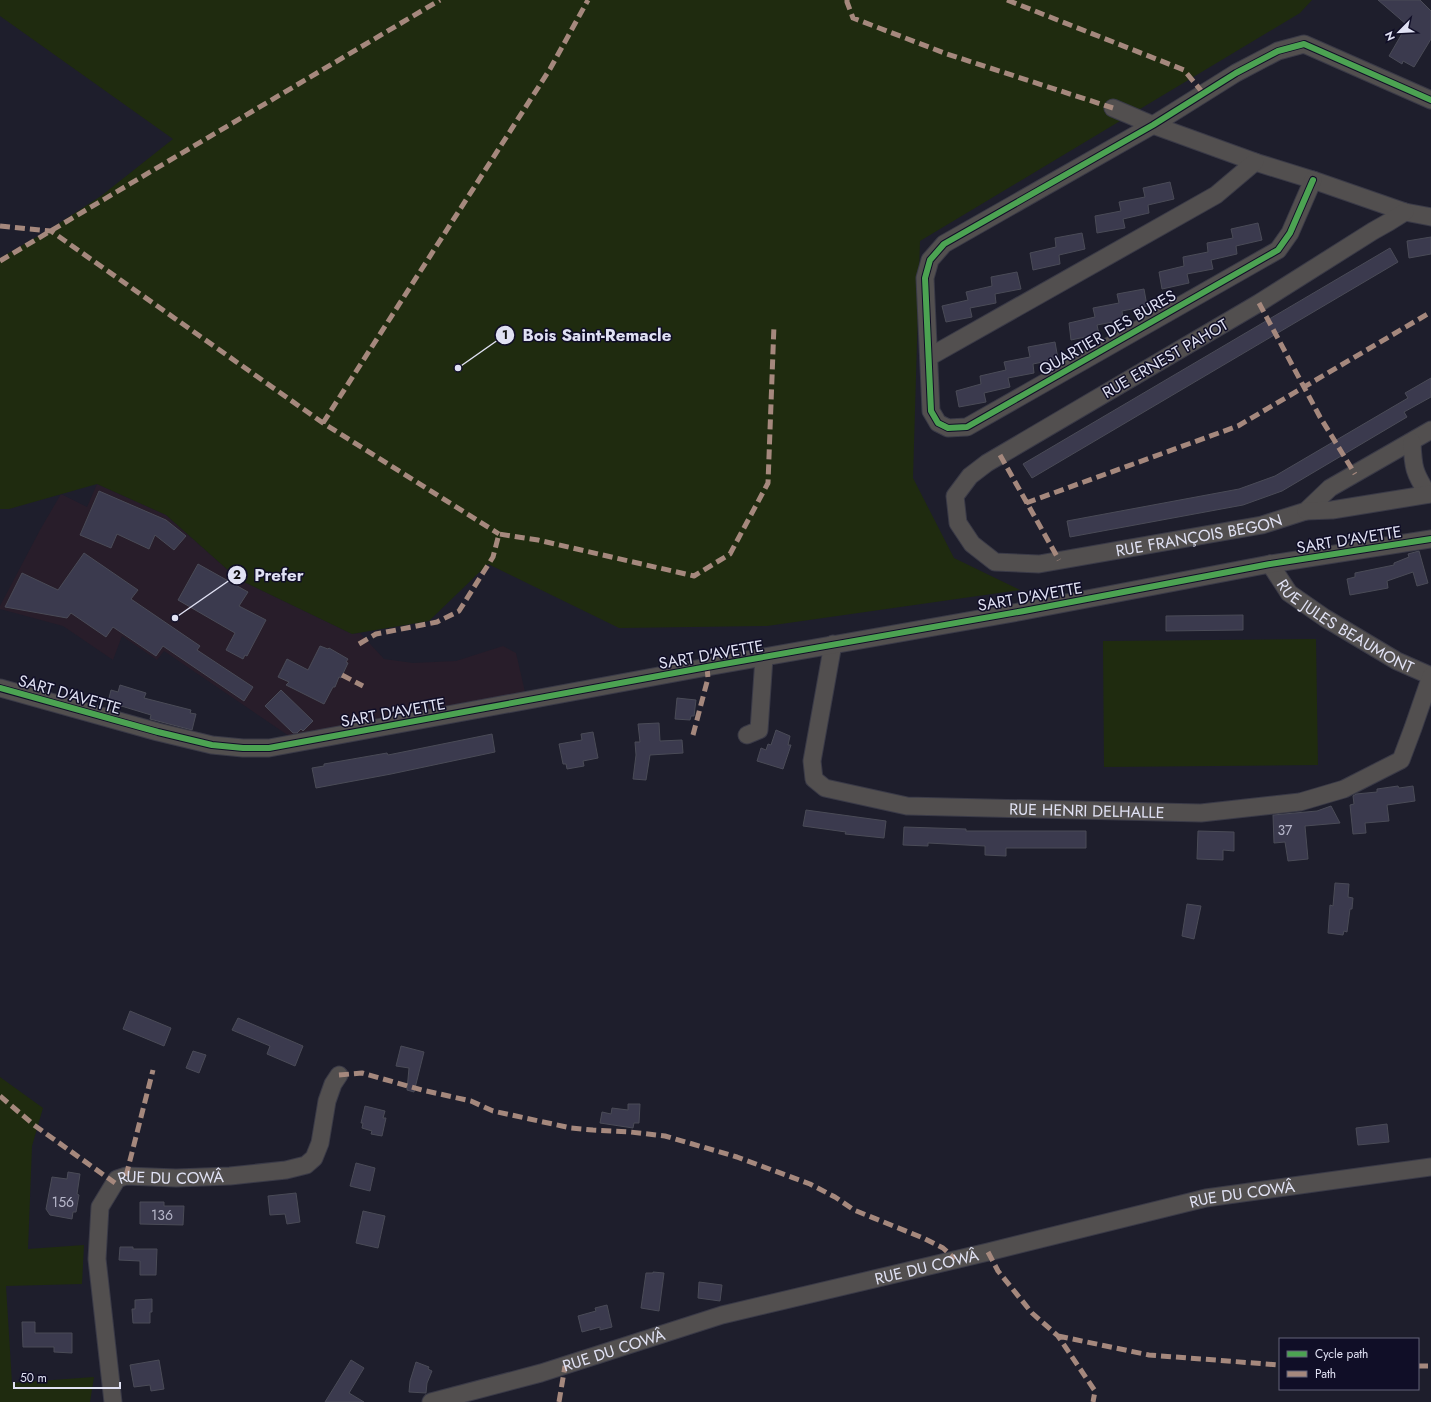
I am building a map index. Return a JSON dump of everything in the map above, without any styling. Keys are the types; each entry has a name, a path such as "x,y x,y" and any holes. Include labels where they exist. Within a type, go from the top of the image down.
{"street":[{"name":"QUARTIER DES BURES","path":"1313,180 1290,233 1278,250 967,427 948,428 938,423 932,411 926,278 930,260 944,244 1153,124 1236,73 1278,51 1304,44 1431,100"},
{"path":"1113,108 1255,162 1313,180 1405,212 1431,217"},
{"path":"929,357 1216,195 1255,162"},
{"name":"RUE ERNEST PAHOT","path":"958,522 955,496 970,476 987,463 1258,303 1405,212"},
{"name":"RUE FRANÇOIS BEGON","path":"958,522 972,544 996,562 1039,564 1262,525 1306,511 1330,488 1431,430"},
{"path":"1306,511 1332,510 1429,494 1418,479 1412,463 1412,442"},
{"name":"SART D'AVETTE","path":"0,688 158,732 204,743 243,748 270,748 707,667 764,658 833,644 1024,611 1270,564 1431,539"},
{"name":"RUE JULES BEAUMONT","path":"1270,564 1289,593 1325,618 1398,661 1431,676"},
{"name":"RUE HENRI DELHALLE","path":"833,644 812,761 814,779 825,788 907,806 1201,814 1300,802 1344,789 1401,760 1431,676"},
{"path":"747,735 759,730 764,658"},
{"name":"RUE DU COWÂ","path":"113,1402 97,1259 100,1207 117,1179 126,1176 176,1178 230,1176 286,1170 306,1165 314,1158 320,1143 327,1101 333,1084 339,1075"},
{"name":"RUE DU COWÂ","path":"431,1402 541,1373 722,1315 988,1252 1206,1198 1431,1167"}],"shaded area":[{"path":"97,484 166,515 238,579 352,634 360,633 384,659 413,663 456,661 503,646 516,653 525,692 292,738 164,651 157,660 122,636 113,660 63,626 0,609 0,606 40,530 61,494 87,507"}],"green space":[{"path":"0,0 1312,0 1300,13 920,241 913,478 954,558 1020,590 767,626 619,628 488,564 429,621 352,634 238,579 166,515 97,484 9,509 0,509 0,258 47,231 101,196 173,139 0,16"},
{"path":"1316,639 1318,765 1104,767 1103,641"},
{"path":"0,1077 43,1108 32,1146 28,1249 84,1245 82,1284 6,1286 12,1383 94,1377 90,1402 0,1402"}],"building":[{"path":"1378,0 1420,0 1431,11 1431,39 1414,67 1403,61 1402,64 1389,56 1407,25"},
{"path":"1170,182 1174,199 1148,205 1149,213 1123,219 1125,228 1097,233 1095,216 1121,211 1119,202 1145,197 1143,188"},
{"path":"1258,223 1262,240 1236,246 1237,254 1211,260 1213,269 1187,274 1189,283 1162,289 1159,272 1184,266 1183,257 1208,252 1207,243 1233,238 1231,229"},
{"path":"1082,233 1085,249 1059,255 1060,264 1033,270 1030,253 1056,247 1055,238"},
{"path":"1431,237 1431,254 1409,258 1407,241"},
{"path":"1390,248 1398,262 1032,478 1023,464"},
{"path":"1017,272 1021,289 995,294 996,303 970,308 972,317 946,322 942,306 968,300 966,292 992,286 991,277"},
{"path":"1144,289 1147,306 1122,311 1123,320 1097,325 1099,334 1071,340 1069,323 1095,317 1093,308 1119,303 1117,294"},
{"path":"1055,342 1058,359 1033,364 1034,373 1008,378 1010,387 984,393 986,402 959,407 956,391 981,384 980,376 1006,370 1004,362 1030,357 1028,347"},
{"path":"1431,378 1431,397 1404,412 1407,417 1282,491 1243,505 1070,537 1067,521 1239,489 1275,476 1408,398 1405,393"},
{"path":"99,491 166,520 186,536 174,550 155,535 149,549 117,534 111,548 80,535"},
{"path":"1419,551 1428,583 1417,586 1413,572 1387,581 1388,588 1350,595 1347,579 1355,577 1355,573 1394,565 1394,563 1409,557 1408,554"},
{"path":"84,553 138,590 131,599 200,646 197,650 253,687 244,701 163,646 156,656 113,627 106,637 71,613 67,618 5,607 22,573 58,590"},
{"path":"198,564 248,592 239,606 266,620 247,656 245,655 243,659 226,650 235,633 178,600"},
{"path":"1243,615 1243,630 1166,631 1166,616"},
{"path":"320,646 329,648 348,659 346,662 348,663 341,678 339,677 335,687 333,687 324,704 286,685 289,682 278,677 287,659 308,670"},
{"path":"120,685 146,693 144,698 191,710 190,713 196,714 192,730 150,719 151,715 108,702 111,690 118,692"},
{"path":"281,690 313,721 303,731 301,729 297,733 293,733 265,706"},
{"path":"677,698 696,700 694,716 691,716 690,720 675,719"},
{"path":"659,723 660,741 682,740 683,753 650,755 646,780 633,779 636,755 635,742 640,742 638,724"},
{"path":"776,730 790,736 788,745 791,745 783,769 757,761 761,748 766,750 768,744 771,745"},
{"path":"593,732 598,758 583,761 584,766 567,769 566,764 563,764 559,744 582,740 581,734"},
{"path":"492,734 495,752 316,788 312,768 324,766 324,764 387,753 388,755"},
{"path":"1398,786 1399,788 1413,786 1415,801 1387,805 1389,821 1365,823 1366,833 1353,834 1350,805 1354,804 1353,796 1356,794 1377,792 1377,789"},
{"path":"1331,806 1340,823 1305,826 1308,859 1288,861 1285,842 1274,843 1273,815 1317,811"},
{"path":"806,810 886,821 884,838 845,834 846,832 803,826"},
{"path":"904,827 966,829 966,831 1086,831 1086,848 1006,848 1006,856 985,855 985,846 928,843 928,846 903,845"},
{"path":"1198,831 1234,832 1234,851 1223,850 1223,860 1197,859"},
{"path":"1335,883 1349,884 1348,897 1353,898 1347,932 1344,931 1343,935 1328,933 1330,905 1333,906"},
{"path":"1187,904 1201,906 1194,939 1182,936"},
{"path":"130,1011 171,1028 164,1046 123,1029"},
{"path":"238,1018 303,1046 295,1066 267,1054 270,1046 232,1030"},
{"path":"401,1046 424,1052 414,1092 407,1090 409,1068 396,1066"},
{"path":"193,1051 206,1055 199,1073 186,1068"},
{"path":"628,1104 640,1104 639,1123 634,1123 633,1128 600,1123 602,1112 611,1114 612,1108 628,1110"},
{"path":"365,1106 385,1111 383,1118 386,1118 382,1136 371,1134 372,1131 362,1128 363,1123 361,1123"},
{"path":"1387,1124 1389,1142 1358,1145 1356,1128"},
{"path":"356,1163 375,1168 370,1191 350,1186"},
{"path":"68,1172 80,1174 77,1194 79,1195 76,1212 73,1212 72,1219 50,1215 46,1209 52,1177 67,1179"},
{"path":"296,1193 300,1222 287,1224 285,1214 270,1215 268,1196"},
{"path":"140,1202 164,1202 164,1206 184,1206 183,1225 140,1224"},
{"path":"363,1211 385,1216 378,1248 356,1243"},
{"path":"120,1247 133,1247 133,1249 157,1249 156,1275 140,1275 140,1261 119,1260"},
{"path":"646,1273 664,1273 659,1311 641,1308"},
{"path":"699,1282 722,1285 720,1301 698,1298"},
{"path":"152,1299 150,1323 133,1323 132,1309 135,1309 135,1300"},
{"path":"607,1305 612,1327 600,1330 600,1327 582,1332 578,1316 596,1311 595,1308"},
{"path":"22,1322 35,1322 35,1333 72,1333 72,1353 54,1352 54,1347 23,1347"},
{"path":"159,1360 164,1389 151,1391 150,1385 134,1387 130,1365"},
{"path":"351,1360 364,1368 349,1393 364,1402 325,1402"},
{"path":"416,1362 429,1367 428,1369 432,1371 427,1383 426,1393 409,1392 410,1381"}],"marked path":[{"path":"0,261 440,0"},
{"path":"323,423 550,69 588,0"},
{"path":"847,0 853,18 947,54 1113,108"},
{"path":"1007,0 1184,70 1203,93"},
{"path":"0,226 51,231 323,423 499,534"},
{"path":"1259,303 1320,417 1355,474"},
{"path":"1026,503 1238,426 1431,312"},
{"path":"359,644 376,634 437,622 459,611 493,557 499,534 538,540 694,576 730,554 768,483 774,325"},
{"path":"1000,455 1059,560"},
{"path":"693,735 708,678 707,667"},
{"path":"342,675 363,686"},
{"path":"126,1176 153,1070"},
{"path":"339,1075 362,1073 422,1090 471,1101 493,1111 571,1128 665,1136 737,1157 810,1184 835,1197 854,1210 923,1238 943,1248 955,1259"},
{"path":"0,1096 34,1125 115,1183"},
{"path":"988,1252 998,1271 1032,1313 1058,1336 1095,1391 1093,1402"},
{"path":"1058,1336 1149,1355 1279,1365"},
{"path":"559,1402 565,1366"},
{"path":"1419,1366 1431,1366"}],"cycle path":[{"path":"1313,180 1290,233 1278,250 967,427 948,428 938,423 931,411 925,278 930,260 944,244 1153,125 1236,73 1278,51 1304,44 1431,100"},
{"path":"0,688 158,732 212,745 243,748 269,748 707,667 1024,611 1270,564 1431,539"}],"place":[{"name":"Bois Saint-Remacle","path":"458,368"},
{"name":"Prefer","path":"175,618"}]}
